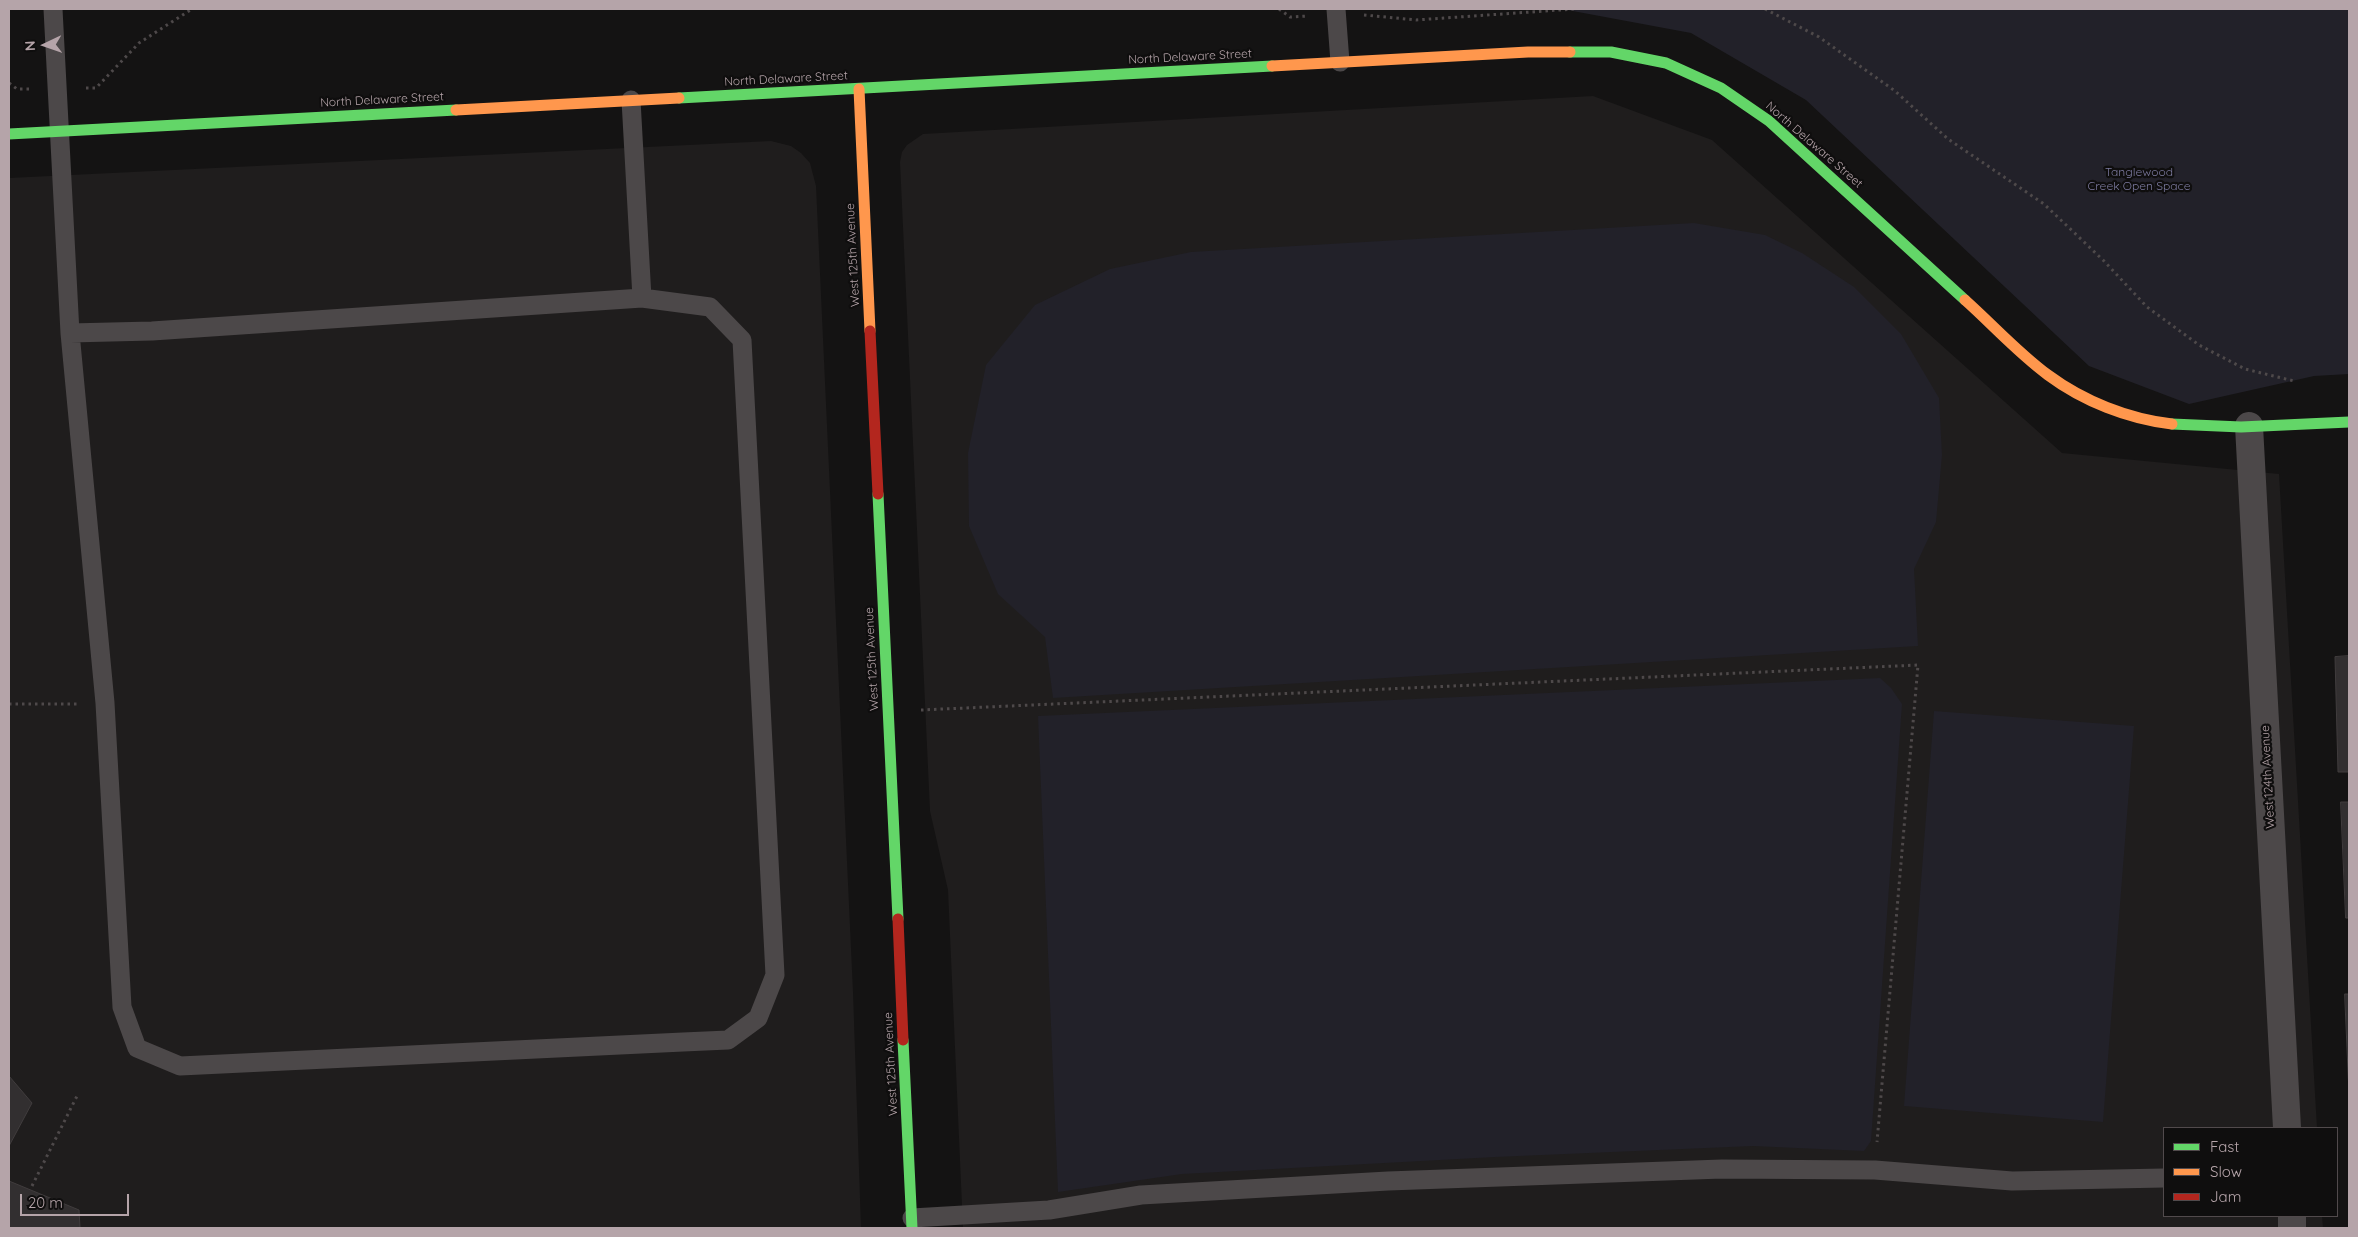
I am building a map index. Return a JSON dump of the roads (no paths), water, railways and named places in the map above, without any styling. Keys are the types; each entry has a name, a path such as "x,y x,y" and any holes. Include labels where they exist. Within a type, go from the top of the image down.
{"street":[{"name":"North Delaware Street","path":"9,134 1340,62 1538,52 1611,52 1666,63 1721,88 1770,121 2048,375 2090,398 2132,417 2201,428 2349,422"},
{"name":"West 125th Avenue","path":"859,89 912,1223"},
{"name":"West 124th Avenue","path":"2249,426 2287,1127"}],"lane":[{"path":"53,9 70,333 105,703 122,1007 136,1048 180,1066 654,1044 728,1040 758,1018 775,975 742,340 710,307 642,298 152,331 70,333"},
{"path":"1337,12 1340,62"},
{"path":"631,100 642,298"},
{"path":"912,1223 1049,1210 1141,1195 1388,1180 1722,1169 1875,1170 2012,1181 2163,1178"}],"park label":[{"name":"Tanglewood Creek Open Space","path":"2139,179"}]}
